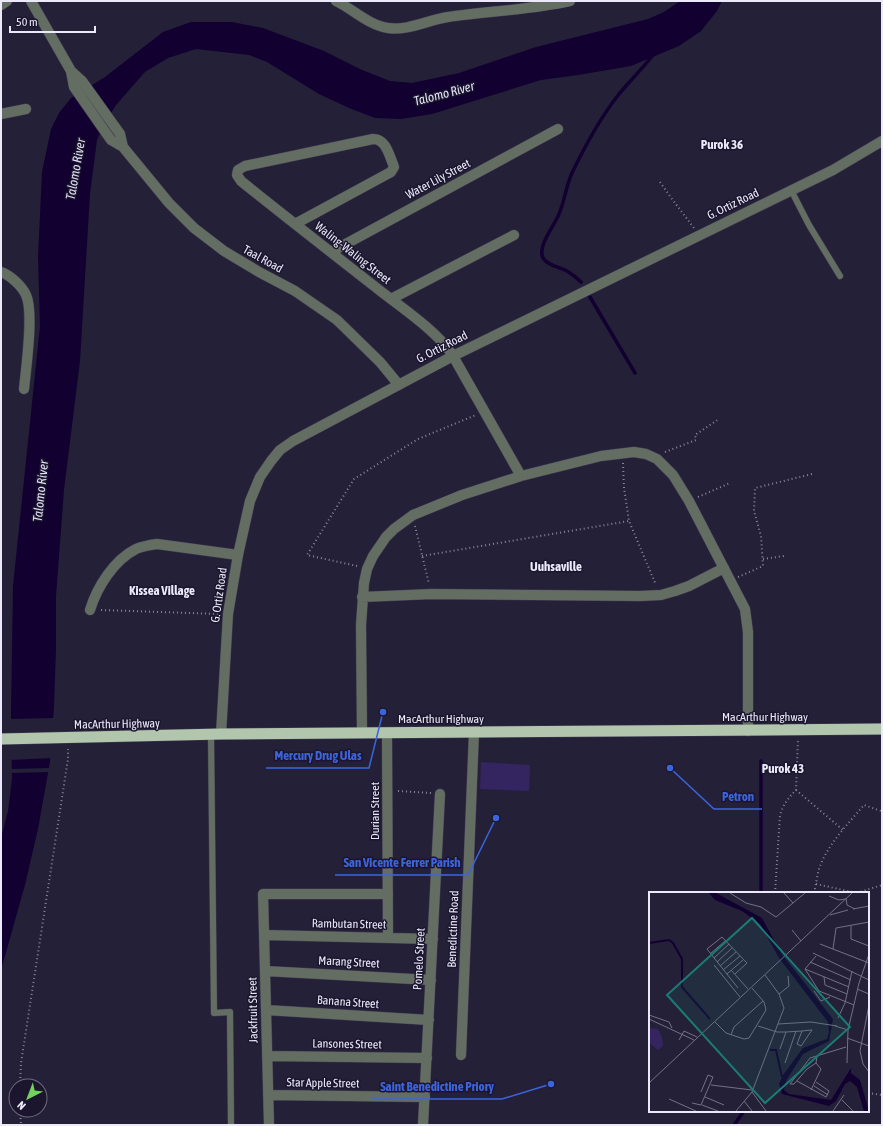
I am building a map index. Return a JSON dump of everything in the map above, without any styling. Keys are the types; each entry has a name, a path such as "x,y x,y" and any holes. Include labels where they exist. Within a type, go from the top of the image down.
{"highway":[{"name":"MacArthur Highway","path":"1,740 216,734 882,729"}],"street":[{"path":"1,5 7,1"},
{"name":"Taal Road","path":"31,1 78,84 116,137 169,203 194,228 224,251 295,291 332,316 363,344 380,362 398,385"},
{"path":"340,2 371,22 379,26 389,28 410,27 446,18 570,1"},
{"path":"1,114 26,109"},
{"name":"Water Lily Street","path":"331,252 558,129"},
{"name":"Waling-Waling Street","path":"295,224 391,172 394,164 384,144 380,140 373,139 245,166 236,173 241,182 391,299 442,342 453,356 521,476"},
{"name":"G. Ortiz Road","path":"216,734 228,614 238,555 250,501 260,477 271,460 280,450 293,441 453,356 833,170 882,141"},
{"path":"391,299 514,234"},
{"path":"1,272 17,283 26,295 30,317 24,388"},
{"path":"362,733 362,597 367,569 373,556 386,537 403,521 413,515 462,495 521,476 623,452 646,454 657,459 673,475 689,501 741,600 747,620 749,646 748,730"},
{"path":"90,610 93,599 107,575 126,556 137,549 158,544 238,555"},
{"path":"362,597 432,594 661,595 689,586 724,568"},
{"name":"Benedictine Road","path":"461,1055 474,732"},
{"name":"Durian Street","path":"387,733 388,938"},
{"name":"Pomelo Street","path":"423,1125 440,794"},
{"name":"Jackfruit Street","path":"269,1125 263,894 388,894"},
{"name":"Rambutan Street","path":"264,934 433,939"},
{"name":"Marang Street","path":"265,971 431,980"},
{"name":"Banana Street","path":"266,1010 429,1020"},
{"name":"Lansones Street","path":"267,1056 427,1058"},
{"name":"Star Apple Street","path":"268,1095 425,1097"}],"lane":[{"path":"791,190 809,225 840,276"},
{"path":"216,734 214,1013 230,1012 231,1125"}],"path":[{"path":"660,182 700,235"},
{"path":"367,569 307,555 354,479 418,439 484,411"},
{"path":"657,459 664,453 696,440 695,435 719,419"},
{"path":"623,452 624,488 629,521 661,595"},
{"path":"730,580 763,566 761,536 754,511 755,488 812,474"},
{"path":"689,501 730,483"},
{"path":"413,515 432,594"},
{"path":"422,556 629,521"},
{"path":"763,559 784,556"},
{"path":"90,610 228,614"},
{"path":"775,892 780,815 788,799 796,790 798,730"},
{"path":"20,1078 21,1063 68,759 66,738"},
{"path":"388,790 440,794"},
{"path":"796,790 843,830"},
{"path":"814,892 819,870 824,858 843,830 864,805 881,811"},
{"path":"816,884 852,892"},
{"path":"860,892 882,885"},
{"path":"869,1093 882,1095"}],"shaded area":[{"path":"481,762 530,765 529,791 480,789"}],"water":[{"name":"Talomo River","path":"680,1 722,1 717,11 701,31 679,46 631,66 541,80 432,114 401,119 375,118 319,94 267,62 249,55 196,49 168,58 145,72 116,105 103,126 97,140 90,194 80,361 64,490 56,596 54,706 50,762 38,829 25,885 1,970 1,838 8,811 12,779 11,712 13,586 40,326 38,257 42,172 51,129 59,113 71,98 105,77 163,32 191,22 232,22 263,28 324,51 362,70 390,81 412,83 459,73 536,47 648,19 664,12"}],"pier":[{"path":"55,718 52,758 10,760 9,719"},
{"path":"51,768 50,772 10,773 10,769"}],"waterway":[{"path":"581,282 567,271 545,261 543,258 542,248 557,219 572,173 593,132 619,94 653,55"},
{"path":"590,297 635,373"},
{"path":"761,761 761,892"},
{"path":"734,1125 743,1112"}],"place":[{"name":"Mercury Drug Ulas","path":"383,712"},
{"name":"Petron","path":"670,768"},
{"name":"San Vicente Ferrer Parish","path":"496,818"},
{"name":"Saint Benedictine Priory","path":"551,1084"}],"district":[{"name":"Purok 36","path":"722,144"},
{"name":"Uuhsaville","path":"556,566"},
{"name":"Kissea Village","path":"162,590"},
{"name":"Purok 43","path":"783,768"}]}
